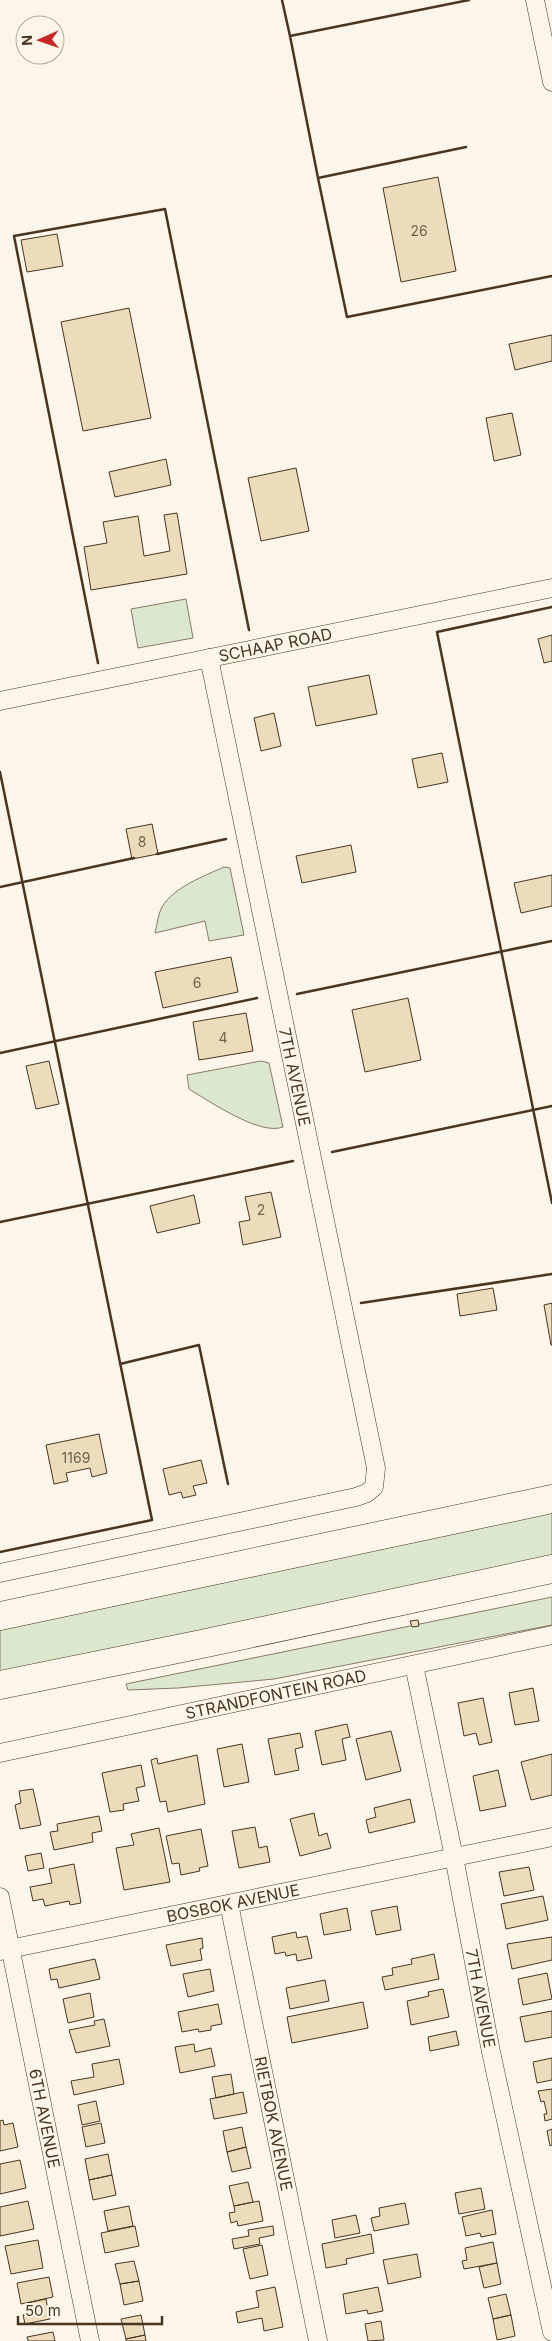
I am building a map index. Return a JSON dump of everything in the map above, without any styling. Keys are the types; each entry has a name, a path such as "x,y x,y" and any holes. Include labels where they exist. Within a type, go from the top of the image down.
{"main road":[{"path":"0,1616 552,1498"},
{"path":"0,1685 552,1569"}],"street":[{"path":"536,0 552,82"},
{"name":"SCHAAP ROAD","path":"0,701 552,588"},
{"name":"7TH AVENUE","path":"0,1573 367,1493 374,1487 376,1468 209,658"},
{"name":"STRANDFONTEIN ROAD","path":"0,1753 552,1635"},
{"name":"7TH AVENUE","path":"414,1665 454,1858 491,2052 552,2332"},
{"name":"BOSBOK AVENUE","path":"5,1950 552,1837"},
{"name":"6TH AVENUE","path":"0,1897 5,1950 90,2341"},
{"name":"RIETBOK AVENUE","path":"229,1904 318,2341"}],"green space":[{"path":"186,599 193,638 138,648 131,609"},
{"path":"224,867 230,868 244,935 209,941 205,921 155,933 162,907 167,900 190,883"},
{"path":"261,1061 269,1063 283,1127 261,1127 248,1122 221,1109 189,1089 187,1075"},
{"path":"552,1513 552,1557 0,1672 0,1630"},
{"path":"552,1597 552,1625 274,1679 178,1688 128,1690 126,1684"}],"building":[{"path":"438,177 456,271 401,282 383,188"},
{"path":"57,234 63,266 27,272 21,240"},
{"path":"129,308 151,418 83,431 61,322"},
{"path":"552,335 552,361 515,370 509,344"},
{"path":"512,413 521,455 494,461 486,418"},
{"path":"166,459 171,485 115,497 109,472"},
{"path":"296,468 309,531 261,541 248,478"},
{"path":"177,513 187,574 91,590 84,547 107,543 103,522 138,516 144,556 170,551 164,515"},
{"path":"552,635 552,661 544,663 538,639"},
{"path":"369,675 377,714 316,726 308,687"},
{"path":"274,713 281,746 261,751 254,718"},
{"path":"442,753 448,782 418,788 412,759"},
{"path":"152,824 158,854 132,859 126,829"},
{"path":"351,845 356,872 302,883 296,856"},
{"path":"552,875 552,906 521,913 514,883"},
{"path":"231,957 238,992 163,1008 155,972"},
{"path":"408,998 421,1060 365,1072 352,1010"},
{"path":"246,1013 253,1051 199,1060 193,1022"},
{"path":"49,1061 59,1104 36,1109 26,1066"},
{"path":"271,1192 281,1237 243,1245 239,1222 250,1220 245,1197"},
{"path":"194,1195 200,1223 157,1233 150,1206"},
{"path":"493,1288 497,1310 460,1316 457,1294"},
{"path":"552,1303 552,1345 551,1345 544,1305"},
{"path":"99,1434 107,1473 92,1477 90,1468 66,1473 68,1481 54,1484 46,1445"},
{"path":"201,1460 207,1483 193,1486 196,1495 183,1498 181,1492 169,1495 163,1469"},
{"path":"418,1620 419,1626 412,1627 410,1621"},
{"path":"533,1688 539,1721 515,1725 509,1693"},
{"path":"483,1698 492,1742 479,1745 476,1733 464,1736 458,1703"},
{"path":"347,1724 350,1737 342,1739 346,1760 322,1765 315,1731"},
{"path":"391,1731 401,1771 366,1780 356,1739"},
{"path":"300,1733 303,1747 295,1749 299,1770 275,1775 268,1739"},
{"path":"242,1744 249,1782 224,1787 217,1749"},
{"path":"552,1754 552,1795 531,1800 521,1762"},
{"path":"197,1755 205,1804 168,1812 166,1801 160,1802 151,1760 157,1758 158,1764"},
{"path":"141,1765 145,1786 136,1788 139,1801 123,1804 124,1810 110,1812 102,1773"},
{"path":"498,1770 506,1806 480,1811 473,1776"},
{"path":"33,1789 41,1825 20,1829 15,1805 21,1803 19,1791"},
{"path":"410,1799 415,1822 369,1833 366,1820 376,1817 374,1808"},
{"path":"314,1813 319,1836 327,1833 331,1848 300,1856 290,1819"},
{"path":"99,1816 102,1831 92,1833 93,1842 54,1850 50,1832 58,1831 57,1824"},
{"path":"255,1827 259,1848 267,1846 270,1862 239,1868 232,1831"},
{"path":"159,1828 170,1882 124,1890 116,1848 134,1845 131,1834"},
{"path":"201,1829 208,1866 199,1868 200,1871 181,1875 179,1863 172,1864 166,1836"},
{"path":"41,1853 44,1868 28,1871 25,1856"},
{"path":"74,1864 81,1903 70,1905 69,1901 45,1906 43,1899 33,1901 30,1887 52,1883 49,1869"},
{"path":"529,1867 534,1890 504,1896 499,1872"},
{"path":"543,1896 548,1920 506,1929 501,1904"},
{"path":"397,1906 401,1930 376,1935 371,1911"},
{"path":"347,1908 351,1930 324,1935 320,1914"},
{"path":"296,1932 297,1938 307,1936 312,1958 297,1961 296,1954 286,1956 285,1952 275,1954 272,1937"},
{"path":"552,1937 552,1960 512,1969 507,1944"},
{"path":"202,1938 203,1948 200,1949 202,1960 171,1966 166,1945"},
{"path":"434,1954 439,1979 385,1990 382,1977 393,1975 392,1968 412,1964 411,1959"},
{"path":"95,1959 100,1979 59,1988 57,1979 51,1980 49,1969"},
{"path":"210,1969 214,1991 188,1997 183,1974"},
{"path":"547,1973 552,1999 523,2005 518,1979"},
{"path":"325,1980 329,2001 290,2009 286,1988"},
{"path":"443,1989 449,2017 411,2025 407,2001 429,1996 428,1992"},
{"path":"90,1993 94,2017 68,2023 63,1999"},
{"path":"363,2002 368,2028 292,2043 287,2017"},
{"path":"218,2004 222,2024 211,2026 211,2030 199,2032 198,2029 182,2032 178,2012"},
{"path":"552,2011 552,2037 525,2042 520,2017"},
{"path":"104,2019 110,2046 76,2053 69,2030 95,2025 94,2021"},
{"path":"456,2031 459,2045 430,2051 428,2037"},
{"path":"194,2044 195,2052 211,2048 215,2066 180,2073 175,2047"},
{"path":"552,2058 552,2080 537,2083 533,2062"},
{"path":"119,2059 124,2084 74,2095 71,2081 94,2077 92,2064"},
{"path":"231,2074 234,2094 216,2098 212,2077"},
{"path":"552,2089 552,2119 545,2121 544,2114 547,2114 544,2101 541,2102 538,2091"},
{"path":"243,2092 247,2113 214,2119 210,2099"},
{"path":"96,2101 100,2121 82,2125 78,2105"},
{"path":"3,2120 4,2125 13,2123 18,2147 0,2151 0,2121"},
{"path":"101,2123 105,2143 86,2147 82,2127"},
{"path":"242,2127 246,2147 227,2152 223,2131"},
{"path":"552,2129 552,2145 550,2146 547,2131"},
{"path":"246,2147 251,2168 232,2172 227,2152"},
{"path":"108,2154 112,2175 89,2180 85,2159"},
{"path":"20,2160 26,2188 0,2194 0,2164"},
{"path":"112,2175 116,2195 93,2200 89,2180"},
{"path":"248,2182 253,2202 234,2206 229,2186"},
{"path":"481,2188 485,2209 459,2214 455,2193"},
{"path":"28,2201 34,2229 0,2236 0,2207"},
{"path":"259,2201 263,2221 238,2226 237,2221 231,2223 229,2213 235,2212 234,2206"},
{"path":"405,2203 409,2224 374,2231 371,2218 380,2216 379,2208"},
{"path":"129,2206 133,2226 108,2231 104,2211"},
{"path":"492,2210 496,2234 481,2237 480,2233 466,2236 462,2217"},
{"path":"356,2215 360,2233 335,2238 332,2220"},
{"path":"135,2226 139,2246 105,2253 101,2233"},
{"path":"273,2226 274,2235 259,2238 260,2244 234,2249 232,2239 249,2236 248,2230"},
{"path":"371,2234 374,2253 346,2259 347,2264 326,2268 322,2244"},
{"path":"38,2240 43,2268 11,2274 5,2246"},
{"path":"493,2242 497,2263 464,2269 462,2261 467,2260 465,2248"},
{"path":"262,2245 268,2275 250,2279 243,2249"},
{"path":"417,2254 421,2277 388,2284 383,2260"},
{"path":"134,2261 139,2281 120,2284 115,2264"},
{"path":"497,2263 501,2284 484,2288 479,2267"},
{"path":"49,2277 53,2297 21,2304 17,2283"},
{"path":"139,2281 143,2301 124,2305 120,2284"},
{"path":"275,2287 283,2327 264,2331 262,2318 238,2323 236,2312 259,2307 256,2291"},
{"path":"378,2287 383,2311 368,2314 367,2310 346,2314 343,2294"},
{"path":"506,2294 511,2315 493,2319 488,2298"},
{"path":"46,2299 50,2319 25,2324 23,2315 29,2314 27,2303"},
{"path":"141,2315 145,2335 126,2339 121,2319"},
{"path":"511,2315 515,2336 497,2340 493,2319"},
{"path":"381,2321 384,2340 368,2341 365,2324"},
{"path":"53,2332 55,2341 28,2341 27,2337"},
{"path":"145,2335 146,2341 126,2341 126,2339"}],"wall":[{"path":"282,0 290,36"},
{"path":"318,178 290,36 469,0"},
{"path":"466,147 318,178 347,317 552,276"},
{"path":"98,663 14,236 165,209 249,630"},
{"path":"552,607 437,632 552,1203"},
{"path":"0,772 152,1520 0,1552"},
{"path":"157,854 226,839"},
{"path":"0,887 134,858"},
{"path":"297,994 552,941"},
{"path":"0,1053 257,998"},
{"path":"332,1152 552,1106"},
{"path":"0,1222 293,1161"},
{"path":"361,1303 552,1274"},
{"path":"120,1364 199,1345 228,1484"}]}
